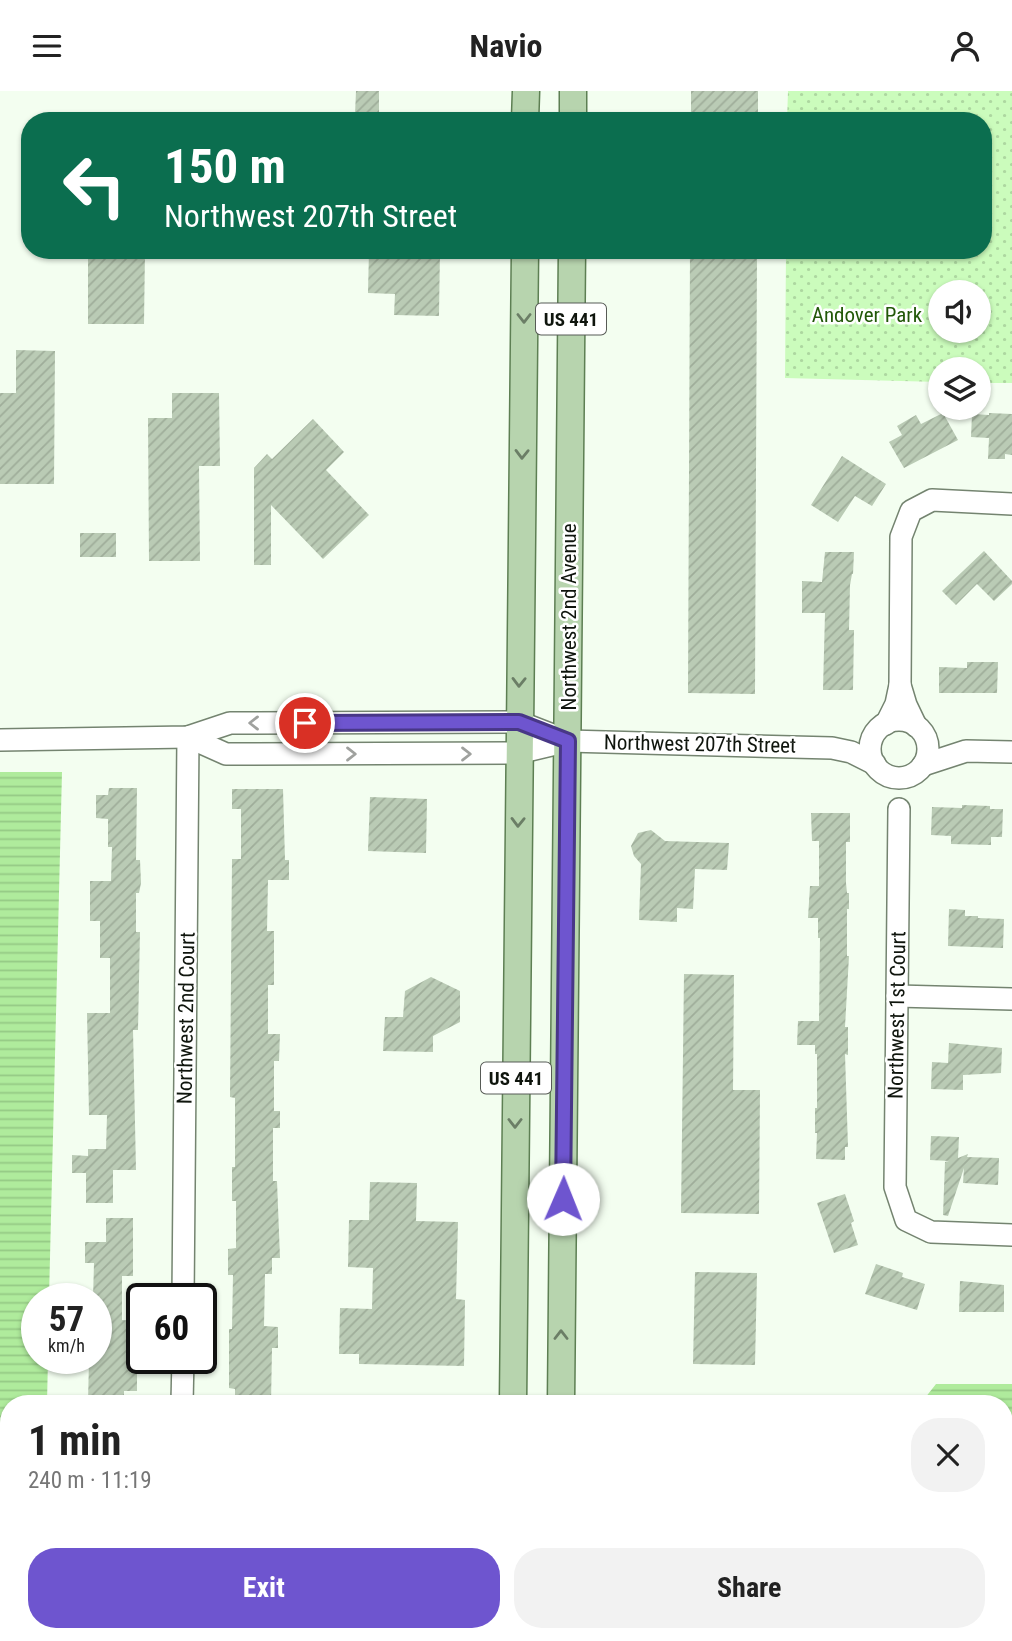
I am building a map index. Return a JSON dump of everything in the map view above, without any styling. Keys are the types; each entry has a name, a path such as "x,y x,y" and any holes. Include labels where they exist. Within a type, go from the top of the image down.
{"main road":[{"path":"526,91 526,112"},
{"path":"573,91 573,112"},
{"name":"US 441","path":"513,1395 524,259"},
{"name":"Northwest 2nd Avenue","path":"561,1395 572,259"}],"street":[{"path":"966,751 898,778 878,768 871,755 871,746 896,704 900,685 901,537 911,511 932,500 1012,503"},
{"path":"900,685 906,705 928,747 920,769"},
{"path":"882,726 904,721 945,745 966,751 1012,752"},
{"name":"Northwest 207th Street","path":"0,740 188,737 230,723 519,722 568,741"},
{"name":"Northwest 207th Street","path":"832,748 864,738 882,726"},
{"name":"Northwest 207th Street","path":"188,737 226,754 519,753 568,741 832,748 851,752 878,768"},
{"name":"Northwest 2nd Court","path":"183,1283 188,737"},
{"name":"Northwest 1st Court","path":"878,768 894,794 899,809 895,1187 906,1220 931,1232 1012,1235"},
{"name":"Northwest 1st Court","path":"899,809 920,769"},
{"path":"897,996 1012,999"},
{"path":"182,1395 183,1374"}],"green space":[{"name":"Andover Park","path":"788,91 1012,91 1012,383 991,383 991,357 928,357 928,382 785,378 786,259 992,259 992,112 787,112"}],"shaded area":[{"path":"0,772 62,772 49,1283 21,1283 21,1374 48,1374 47,1395 0,1395"},
{"path":"936,1384 1012,1384 1012,1395 927,1395"}],"building":[{"path":"356,91 379,91 379,112 355,112"},
{"path":"691,91 758,91 758,112 691,112"},
{"path":"88,259 145,259 144,324 88,324"},
{"path":"369,259 440,259 439,316 394,315 395,294 368,293"},
{"path":"690,259 757,259 755,694 688,693"},
{"path":"16,350 55,351 54,484 0,484 0,393 16,393"},
{"path":"172,393 219,393 220,466 199,466 200,561 149,561 148,418 172,418"},
{"path":"991,413 1012,414 1012,455 1005,454 1005,459 988,459 989,438 971,437 972,420 991,420"},
{"path":"916,415 921,424 929,420 947,420 958,440 904,468 889,442 902,435 897,426"},
{"path":"313,419 344,452 326,470 369,515 323,559 271,505 271,565 254,565 254,468 267,454 272,459"},
{"path":"842,456 886,484 872,506 855,496 838,522 811,505"},
{"path":"80,533 116,533 116,557 80,557"},
{"path":"984,551 1012,584 994,601 977,584 956,605 942,591"},
{"path":"825,552 854,552 849,630 854,630 853,690 823,690 825,613 802,613 802,581 822,582"},
{"path":"967,662 998,662 997,693 939,693 939,667 967,668"},
{"path":"109,788 137,788 136,860 140,860 141,883 139,893 136,893 136,932 140,932 138,1030 133,1030 136,1170 113,1170 113,1203 86,1203 86,1173 72,1173 72,1155 88,1156 88,1149 106,1149 107,1115 89,1115 87,1013 110,1013 110,958 100,958 100,921 90,921 90,881 111,881 112,847 108,847 108,819 96,818 96,795 108,795"},
{"path":"232,789 283,789 285,860 289,860 289,880 268,880 267,931 274,931 274,985 268,985 268,1034 280,1034 279,1061 274,1061 274,1111 280,1111 280,1128 273,1128 273,1181 277,1181 280,1258 272,1258 272,1274 265,1274 264,1326 278,1327 278,1348 272,1348 271,1395 235,1395 235,1389 229,1388 233,1275 228,1275 228,1249 236,1248 236,1201 232,1201 235,1098 230,1097 232,859 241,859 241,809 232,809"},
{"path":"370,797 427,799 426,853 368,851"},
{"path":"962,805 1003,809 1002,837 991,837 991,845 951,844 951,836 931,835 932,807 962,808"},
{"path":"811,813 850,813 850,842 846,842 849,956 845,1027 848,1027 848,1055 845,1054 848,1147 845,1147 845,1160 816,1159 817,1054 815,1045 797,1045 798,1021 819,1021 818,918 808,918 810,886 819,886 819,841 812,841"},
{"path":"651,830 665,841 729,843 727,870 695,869 693,909 677,908 677,922 639,920 641,864 634,856 631,846 638,833"},
{"path":"949,909 965,910 965,916 1004,919 1003,948 948,946"},
{"path":"684,974 734,975 733,1090 760,1090 759,1214 681,1213"},
{"path":"431,977 460,991 460,1022 433,1036 433,1052 383,1051 385,1017 403,1017 405,991"},
{"path":"949,1043 1002,1048 1001,1073 963,1075 963,1090 931,1089 932,1062 948,1063"},
{"path":"931,1136 959,1137 958,1158 968,1154 967,1157 999,1158 998,1185 963,1183 964,1168 948,1216 943,1215 945,1162 949,1161 930,1160"},
{"path":"370,1182 417,1183 416,1221 458,1222 456,1299 465,1300 464,1366 359,1364 359,1354 339,1354 340,1308 372,1309 373,1268 348,1267 349,1220 369,1220"},
{"path":"845,1194 858,1245 834,1253 817,1203"},
{"path":"106,1218 133,1218 133,1276 122,1276 122,1320 126,1320 126,1374 137,1374 137,1391 124,1391 124,1395 88,1395 89,1374 112,1374 112,1283 93,1283 94,1263 85,1263 85,1242 106,1242"},
{"path":"876,1264 903,1273 902,1277 925,1284 917,1310 865,1294"},
{"path":"695,1272 757,1273 755,1365 693,1364"},
{"path":"960,1281 1004,1285 1004,1312 959,1312"}],"route":[{"path":"305,723 519,722 568,741 563,1199"}]}
